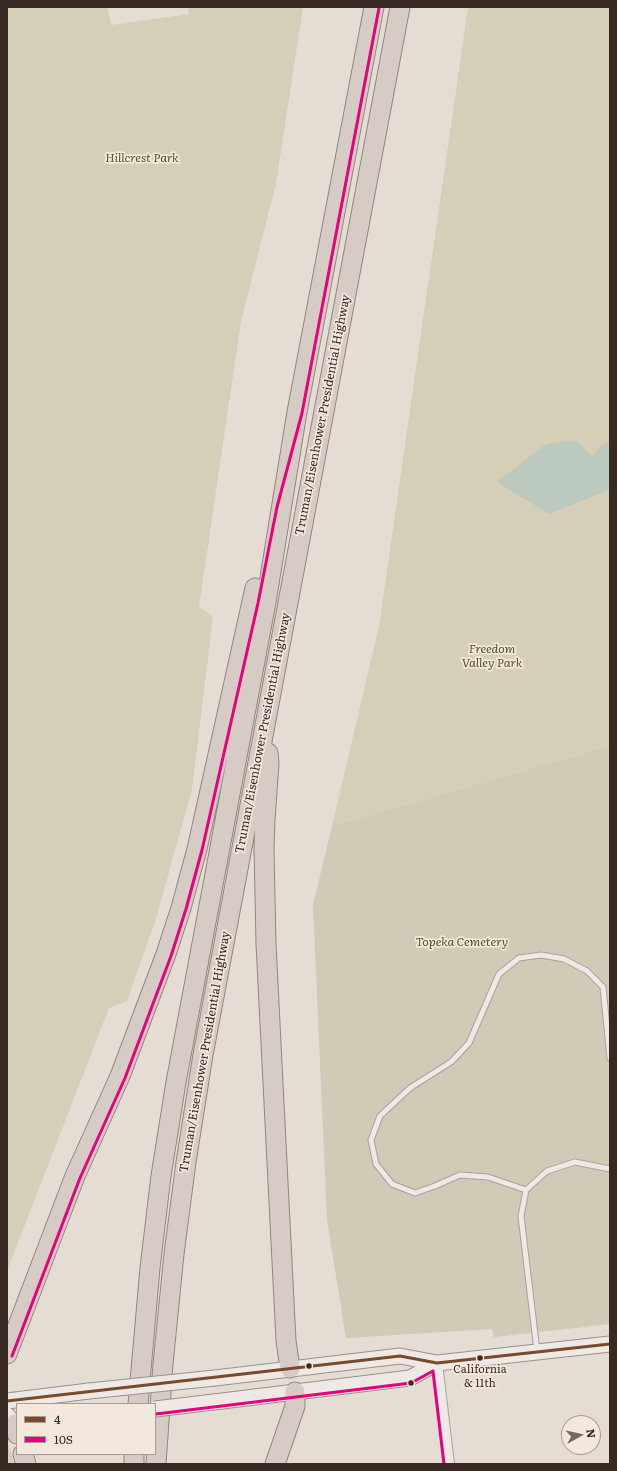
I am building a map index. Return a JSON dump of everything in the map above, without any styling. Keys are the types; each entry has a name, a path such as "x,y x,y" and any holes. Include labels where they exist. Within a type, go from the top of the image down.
{"highway":[{"name":"Truman/Eisenhower Presidential Highway","path":"138,1403 150,1268 161,1176 176,1082 264,609 297,412 374,7"},
{"name":"Truman/Eisenhower Presidential Highway","path":"156,1464 167,1315 186,1162 203,1055 400,7"},
{"path":"7,1354 75,1176 120,1076 166,954 181,908 199,841 253,602 272,506 297,412"},
{"path":"264,727 269,764 264,841 266,944 286,1341 290,1368"},
{"path":"275,1464 295,1406 295,1392"}],"main road":[{"path":"7,1401 400,1356 437,1364 610,1344"},
{"path":"156,1409 410,1378 437,1364"},
{"path":"290,1368 295,1392"}],"street":[{"path":"437,1364 449,1464"}],"lane":[{"path":"526,1190 488,1177 460,1175 435,1186 415,1192 392,1184 376,1164 371,1140 380,1116 410,1088 451,1062 469,1043 498,974 519,958 541,955 564,959 587,971 603,987 608,1013 610,1058"},
{"path":"538,1352 521,1216 526,1190 547,1171 576,1162 610,1169"}],"green space":[{"name":"Hillcrest Park","path":"7,7 108,7 111,25 189,14 188,7 303,7 276,184 241,321 199,607 213,616 192,789 156,919 127,1001 109,1008 7,1271"},
{"name":"Freedom Valley Park","path":"468,7 610,7 610,746 332,826 379,626"},
{"name":"Topeka Cemetery","path":"610,746 610,1324 494,1337 492,1329 346,1338 327,1220 313,905 332,826"},
{"path":"7,1442 12,1455 15,1464 7,1464"}],"shaded area":[{"path":"576,440 592,456 603,444 610,442 609,490 549,514 497,482 546,444"}],"transit line":[{"name":"10S","path":"12,1356 80,1178 125,1078 171,956 186,909 202,850 258,603 277,507 302,413 379,8"},
{"name":"4","path":"7,1401 400,1356 437,1363 610,1344"},
{"name":"10S","path":"156,1414 411,1383 433,1371 444,1464"}],"place":[{"name":"California & 11th","path":"480,1358"}]}
